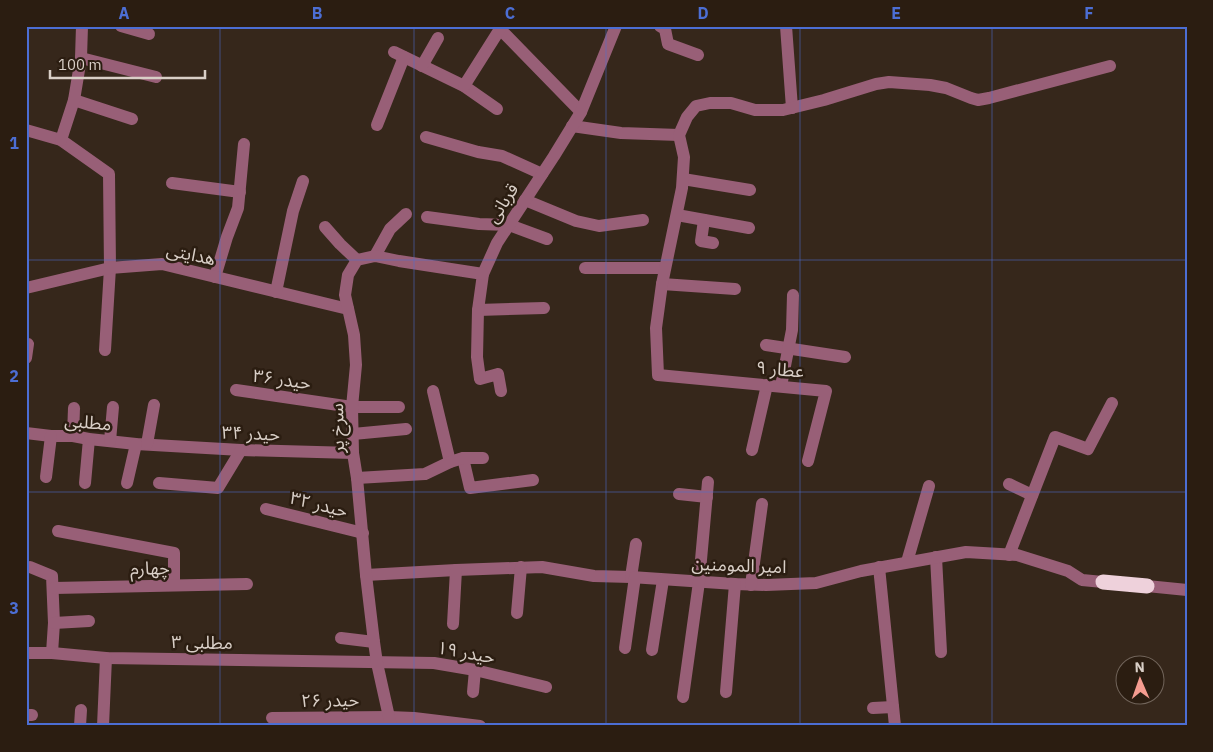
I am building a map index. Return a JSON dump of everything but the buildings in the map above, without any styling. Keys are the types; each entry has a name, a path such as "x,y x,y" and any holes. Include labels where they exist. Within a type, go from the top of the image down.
{"highway":[{"path":"1103,582 1147,586"}],"street":[{"path":"61,140 74,100 82,58 82,26"},
{"path":"121,26 149,34"},
{"name":"قربانی","path":"501,391 498,374 480,379 477,357 478,310 483,274 497,243 581,112 616,26"},
{"path":"660,26 665,29 668,44 698,55"},
{"path":"786,26 792,108"},
{"path":"464,86 500,28 581,112"},
{"path":"422,66 438,38"},
{"path":"377,124 399,55 464,86 497,109"},
{"path":"82,58 156,77"},
{"path":"735,289 662,284 683,179 684,157 680,135 687,117 696,106 710,103 731,103 755,110 783,110 889,82 946,88 978,100 1110,66"},
{"path":"74,100 132,119"},
{"path":"572,126 621,133 680,135"},
{"path":"26,130 61,140 109,174 110,268 105,350"},
{"path":"426,138 478,152 502,156 542,174"},
{"path":"215,277 238,208 244,144"},
{"path":"683,179 750,190"},
{"path":"276,292 293,211 303,181"},
{"path":"172,183 240,192"},
{"path":"525,200 576,221 599,226 643,220"},
{"path":"375,256 390,229 406,214"},
{"path":"677,215 749,228"},
{"path":"427,217 479,224 509,225 547,239"},
{"path":"704,220 701,241 713,243"},
{"path":"325,227 357,260 375,256 483,274"},
{"name":"سرخ پر","path":"357,260 348,275 345,295 354,335 356,365 352,407 353,453 358,478 374,642 390,721"},
{"name":"هدایتی","path":"26,288 110,268 162,264 348,309"},
{"path":"585,268 666,268"},
{"name":"عطار ۹","path":"662,284 656,328 658,375 826,391 808,462"},
{"path":"781,386 792,330 793,295"},
{"path":"478,310 544,308"},
{"path":"26,358 28,344"},
{"path":"766,345 845,357"},
{"path":"752,450 767,385"},
{"name":"حیدر ۳۶","path":"236,390 352,407 399,407"},
{"path":"433,391 450,462"},
{"path":"1009,555 1055,437 1088,449 1112,403"},
{"path":"127,483 154,405"},
{"path":"110,441 113,407"},
{"path":"73,436 74,408"},
{"path":"353,434 406,429"},
{"name":"مطلبی","path":"26,433 142,444"},
{"path":"46,477 51,436"},
{"path":"85,483 89,439"},
{"name":"حیدر ۳۴","path":"142,444 241,450 353,453"},
{"path":"159,483 218,488 241,450"},
{"path":"463,458 470,488 533,480"},
{"path":"358,478 425,474 463,458 483,458"},
{"path":"683,697 699,582 708,482"},
{"path":"1009,484 1032,495"},
{"path":"907,562 929,486"},
{"path":"679,494 706,496"},
{"path":"751,584 762,504"},
{"name":"حیدر ۳۲","path":"266,509 363,533"},
{"path":"58,531 174,553 174,585"},
{"path":"625,648 636,544"},
{"name":"امیر المومنین","path":"366,575 542,567 594,576 766,585 816,583 879,567 966,552 1017,555 1068,571 1082,580 1103,582"},
{"path":"936,557 941,652"},
{"path":"30,567 52,576 54,588 52,653"},
{"path":"879,567 895,726"},
{"path":"517,613 521,568"},
{"path":"453,624 456,570"},
{"path":"652,650 663,580"},
{"name":"چهارم","path":"54,588 246,584"},
{"path":"726,692 735,584"},
{"path":"1147,586 1187,590"},
{"path":"54,623 89,621"},
{"path":"341,638 374,642"},
{"name":"مطلبی ۳","path":"26,653 52,653 106,658 377,663"},
{"path":"103,726 106,658"},
{"name":"حیدر ۱۹","path":"377,663 434,663 475,670 546,687"},
{"path":"473,692 475,670"},
{"path":"873,708 893,707"},
{"path":"80,726 81,710"},
{"name":"حیدر ۲۶","path":"272,718 390,721 414,718 480,726"}]}
